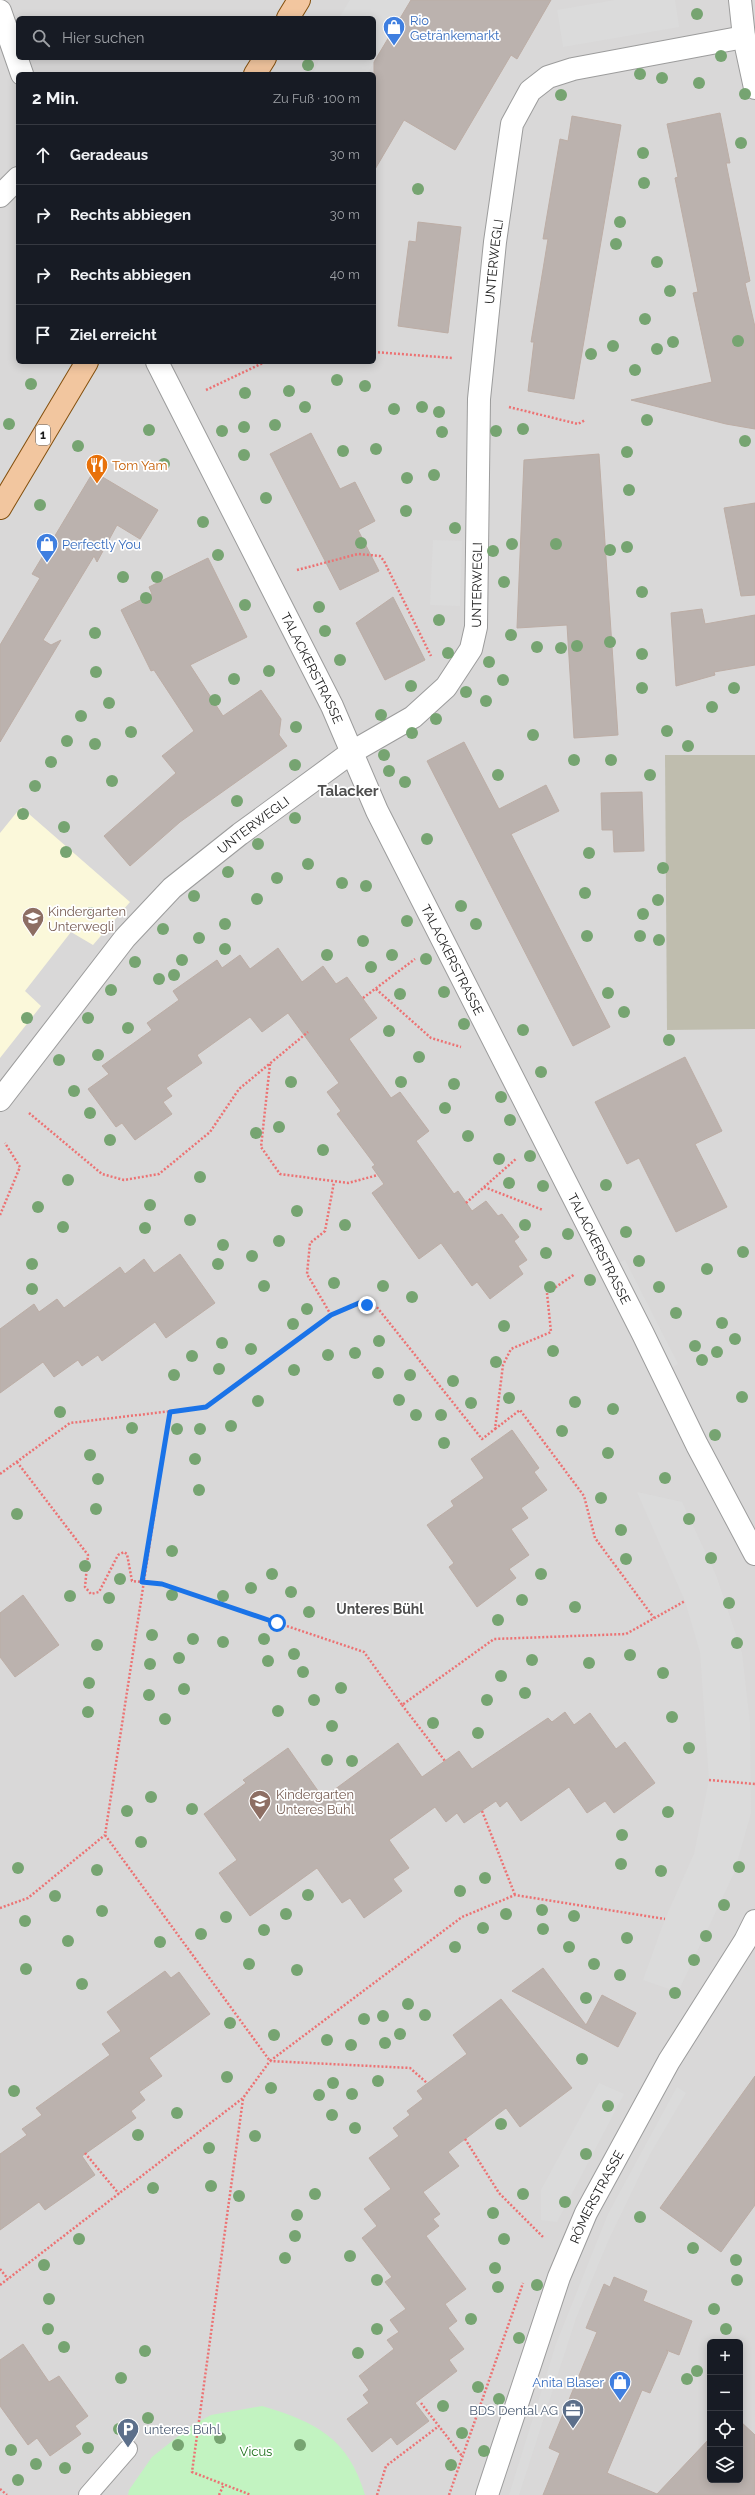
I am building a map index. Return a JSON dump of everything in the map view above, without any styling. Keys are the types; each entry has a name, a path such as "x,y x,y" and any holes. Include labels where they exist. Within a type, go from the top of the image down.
{"main road":[{"path":"289,16 299,0"},
{"path":"256,72 263,60"},
{"name":"1","path":"0,508 86,364"}],"street":[{"path":"740,0 744,37 755,88"},
{"path":"0,11 16,57"},
{"name":"UNTERWEGLI","path":"0,1100 125,938 172,888 240,834 352,752 413,718 446,687 471,649 476,627 479,400 495,242 512,124 530,91 548,77 573,69 744,37"},
{"path":"17,60 21,72"},
{"path":"0,196 16,180"},
{"name":"TALACKERSTRASSE","path":"158,364 332,706 377,811 644,1334 697,1445 755,1554"},
{"name":"RÖMERSTRASSE","path":"487,2495 559,2277 586,2213 669,2061 745,1941 755,1921"}],"lane":[{"path":"88,2495 128,2450"}],"path":[{"path":"376,352 443,358"},
{"path":"200,393 261,364"},
{"path":"479,400 578,424 585,420"},
{"path":"291,572 358,554 380,556 384,561 446,687"},
{"path":"363,998 415,959"},
{"path":"376,989 431,1038 461,1047"},
{"path":"28,1112 102,1174 124,1180 143,1178 159,1174 210,1132 239,1089 308,1032"},
{"path":"270,1064 262,1147 280,1174 348,1183 378,1175"},
{"path":"0,1215 20,1166 5,1143"},
{"path":"466,1202 517,1158"},
{"path":"331,1315 307,1274 310,1243 325,1231 334,1182"},
{"path":"484,1187 543,1210"},
{"path":"495,1429 503,1365 511,1349 551,1332 547,1293 575,1274"},
{"path":"0,1469 1,1473 70,1423 206,1407 331,1315 359,1303 376,1306 482,1438 520,1410 584,1496 595,1538 654,1618"},
{"path":"0,1908 28,1898 105,1835 142,1582 170,1412"},
{"path":"17,1462 88,1556 85,1587 91,1594 99,1592 118,1555 124,1552 127,1554 132,1581 162,1584 364,1652 445,1761"},
{"path":"402,1705 494,1639 626,1634 685,1601"},
{"path":"709,1780 755,1784"},
{"path":"482,1811 515,1895"},
{"path":"105,1835 270,2060"},
{"path":"0,2285 243,2098 270,2060 462,1917 515,1895 665,1919"},
{"path":"270,2060 410,2068 427,2083"},
{"path":"243,2098 192,2472 251,2495"},
{"path":"465,2139 499,2193 544,2239"},
{"path":"85,2154 119,2194"},
{"path":"0,2269 8,2279"},
{"path":"449,2495 524,2280"},
{"path":"421,2403 462,2457"},
{"path":"377,2495 386,2466 439,2426"},
{"path":"219,2495 224,2484"},
{"path":"0,2488 7,2495"}],"shaded area":[{"path":"0,0 755,0 755,2495 0,2495"},
{"path":"350,0 411,0 376,59 376,16 340,16"},
{"path":"615,0 675,0 679,27 563,47 557,10"},
{"path":"319,60 375,60 368,72 314,72"},
{"path":"433,540 462,541 460,606 430,605"},
{"path":"665,755 755,755 755,1029 667,1030"},
{"name":"Kindergarten Unterwegli","path":"21,807 130,902 93,945 71,932 25,991 41,1006 0,1058 0,833"},
{"path":"625,1260 678,1364 669,1369 616,1264"},
{"path":"637,1492 682,1502 716,1575 742,1653 750,1724 751,1813 734,1873 678,1992 643,1980 665,1919 694,1854 709,1780 700,1652 685,1601"},
{"path":"599,2083 624,2094 557,2222 541,2220 541,2190"},
{"path":"677,2087 686,2093 650,2154 609,2239 576,2318 519,2495 509,2495 556,2344 608,2214"}],"green space":[{"name":"Vicus","path":"262,2406 281,2412 314,2426 327,2435 339,2446 349,2459 358,2475 365,2495 128,2495 129,2490 152,2457 191,2426 211,2415"}],"building":[{"path":"411,0 551,0 517,59 511,55 455,150 404,120 376,168 376,72 374,72 374,62"},
{"path":"720,113 730,163 726,163 750,281 745,283 755,327 755,429 726,424 631,400 712,382 693,293 698,292 675,178 678,177 667,124"},
{"path":"572,116 621,125 574,399 528,391 534,342 531,342 548,239 543,239 560,139 568,141"},
{"path":"418,222 461,227 448,333 398,326 409,241 416,242"},
{"path":"311,433 340,489 355,482 375,521 358,530 379,571 340,590 270,454"},
{"path":"599,454 618,735 574,738 567,625 517,628 524,460"},
{"path":"89,469 158,510 140,539 117,525 97,562 94,556 43,640 51,645 61,640 0,742 0,645 40,578 32,574 92,474"},
{"path":"755,503 755,595 741,596 724,508"},
{"path":"208,558 247,637 190,665 223,716 261,690 281,719 279,735 287,746 180,822 130,866 104,836 176,773 162,756 194,731 154,670 151,671 121,610 152,594 149,587"},
{"path":"393,597 425,660 385,680 356,623"},
{"path":"702,609 705,624 755,615 755,665 714,672 715,675 676,686 671,613"},
{"path":"464,742 499,809 546,785 559,811 511,834 610,1027 573,1046 427,761"},
{"path":"642,792 644,851 614,852 613,830 602,830 601,793"},
{"path":"278,948 302,982 323,966 336,984 347,977 377,1018 349,1039 391,1098 400,1092 429,1131 416,1141 454,1194 458,1191 472,1211 486,1201 498,1216 502,1214 519,1237 514,1241 527,1260 518,1266 523,1274 490,1299 477,1282 472,1286 441,1243 419,1259 372,1193 384,1184 372,1167 375,1165 337,1114 341,1111 327,1092 339,1083 288,1013 262,1032 250,1017 197,1055 202,1063 166,1088 172,1096 163,1102 172,1114 135,1140 122,1123 116,1127 88,1089 109,1074 102,1066 152,1030 147,1023 179,1000 173,991 217,960 222,968 240,955 250,969"},
{"path":"685,1057 722,1131 695,1144 727,1207 676,1232 639,1158 627,1164 595,1102"},
{"path":"180,1254 215,1303 166,1338 155,1322 102,1361 98,1355 82,1366 78,1360 54,1377 43,1362 0,1393 0,1329 34,1304 39,1312 57,1299 64,1308 120,1267 125,1274 144,1259 154,1273"},
{"path":"512,1430 539,1468 534,1472 547,1490 521,1508 528,1518 511,1529 529,1555 509,1569 516,1578 477,1607 449,1567 454,1563 427,1525 454,1506 451,1501 484,1478 471,1459"},
{"path":"23,1595 59,1645 15,1677 0,1657 0,1613"},
{"path":"565,1712 574,1725 590,1713 616,1749 625,1742 655,1783 614,1813 605,1801 587,1813 569,1787 521,1821 507,1801 500,1807 496,1801 464,1823 457,1813 446,1822 435,1807 389,1840 409,1868 393,1879 402,1891 364,1918 350,1898 342,1903 317,1868 250,1916 219,1873 237,1860 204,1814 246,1783 243,1780 288,1748 323,1798 398,1743 422,1777 459,1751 472,1769 548,1718 552,1722"},
{"path":"543,1968 586,2025 602,1995 636,2013 618,2047 512,1991"},
{"path":"165,1971 171,1978 179,1972 210,2014 149,2058 162,2076 139,2092 145,2100 131,2111 136,2118 82,2156 95,2175 45,2210 39,2202 0,2230 0,2154 27,2135 22,2129 42,2115 36,2108 110,2055 102,2044 121,2031 107,2012"},
{"path":"501,1999 572,2088 520,2127 506,2108 448,2152 459,2166 423,2192 440,2214 433,2219 439,2226 426,2236 466,2289 445,2304 457,2321 448,2328 464,2349 449,2360 457,2371 415,2403 429,2421 397,2445 391,2437 372,2452 347,2419 369,2403 363,2395 369,2390 359,2376 394,2349 387,2340 399,2332 390,2320 406,2309 385,2282 392,2277 362,2238 377,2226 364,2209 391,2189 369,2158 399,2136 393,2128 410,2115 407,2111 423,2099 417,2091 467,2054 453,2035"},
{"path":"755,2076 755,2205 721,2252 660,2208"},
{"path":"614,2277 647,2291 643,2301 692,2321 679,2355 666,2350 668,2352 650,2393 642,2390 607,2473 657,2494 707,2441 707,2483 743,2483 743,2424 755,2435 755,2495 543,2495 560,2453 549,2448 597,2332 586,2328 604,2284 610,2287"},
{"path":"23,2344 49,2382 59,2376 88,2416 75,2426 81,2434 50,2456 37,2438 28,2445 0,2406 0,2360"}],"place":[{"name":"Rio Getränkemarkt","path":"394,46"},
{"name":"Tom Yam","path":"97,484"},
{"name":"Perfectly You","path":"47,564"},
{"name":"Kindergarten Unterwegli","path":"33,938"},
{"name":"Kindergarten Unteres Bühl","path":"260,1820"},
{"name":"Anita Blaser","path":"620,2402"},
{"name":"BDS Dental AG","path":"573,2430"},
{"name":"unteres Bühl","path":"128,2448"}],"district":[{"name":"Talacker","path":"348,791"},
{"name":"Unteres Bühl","path":"380,1609"}],"route":[{"path":"277,1623 162,1584 142,1582 170,1412 206,1407 331,1315 359,1303 367,1305"}]}
